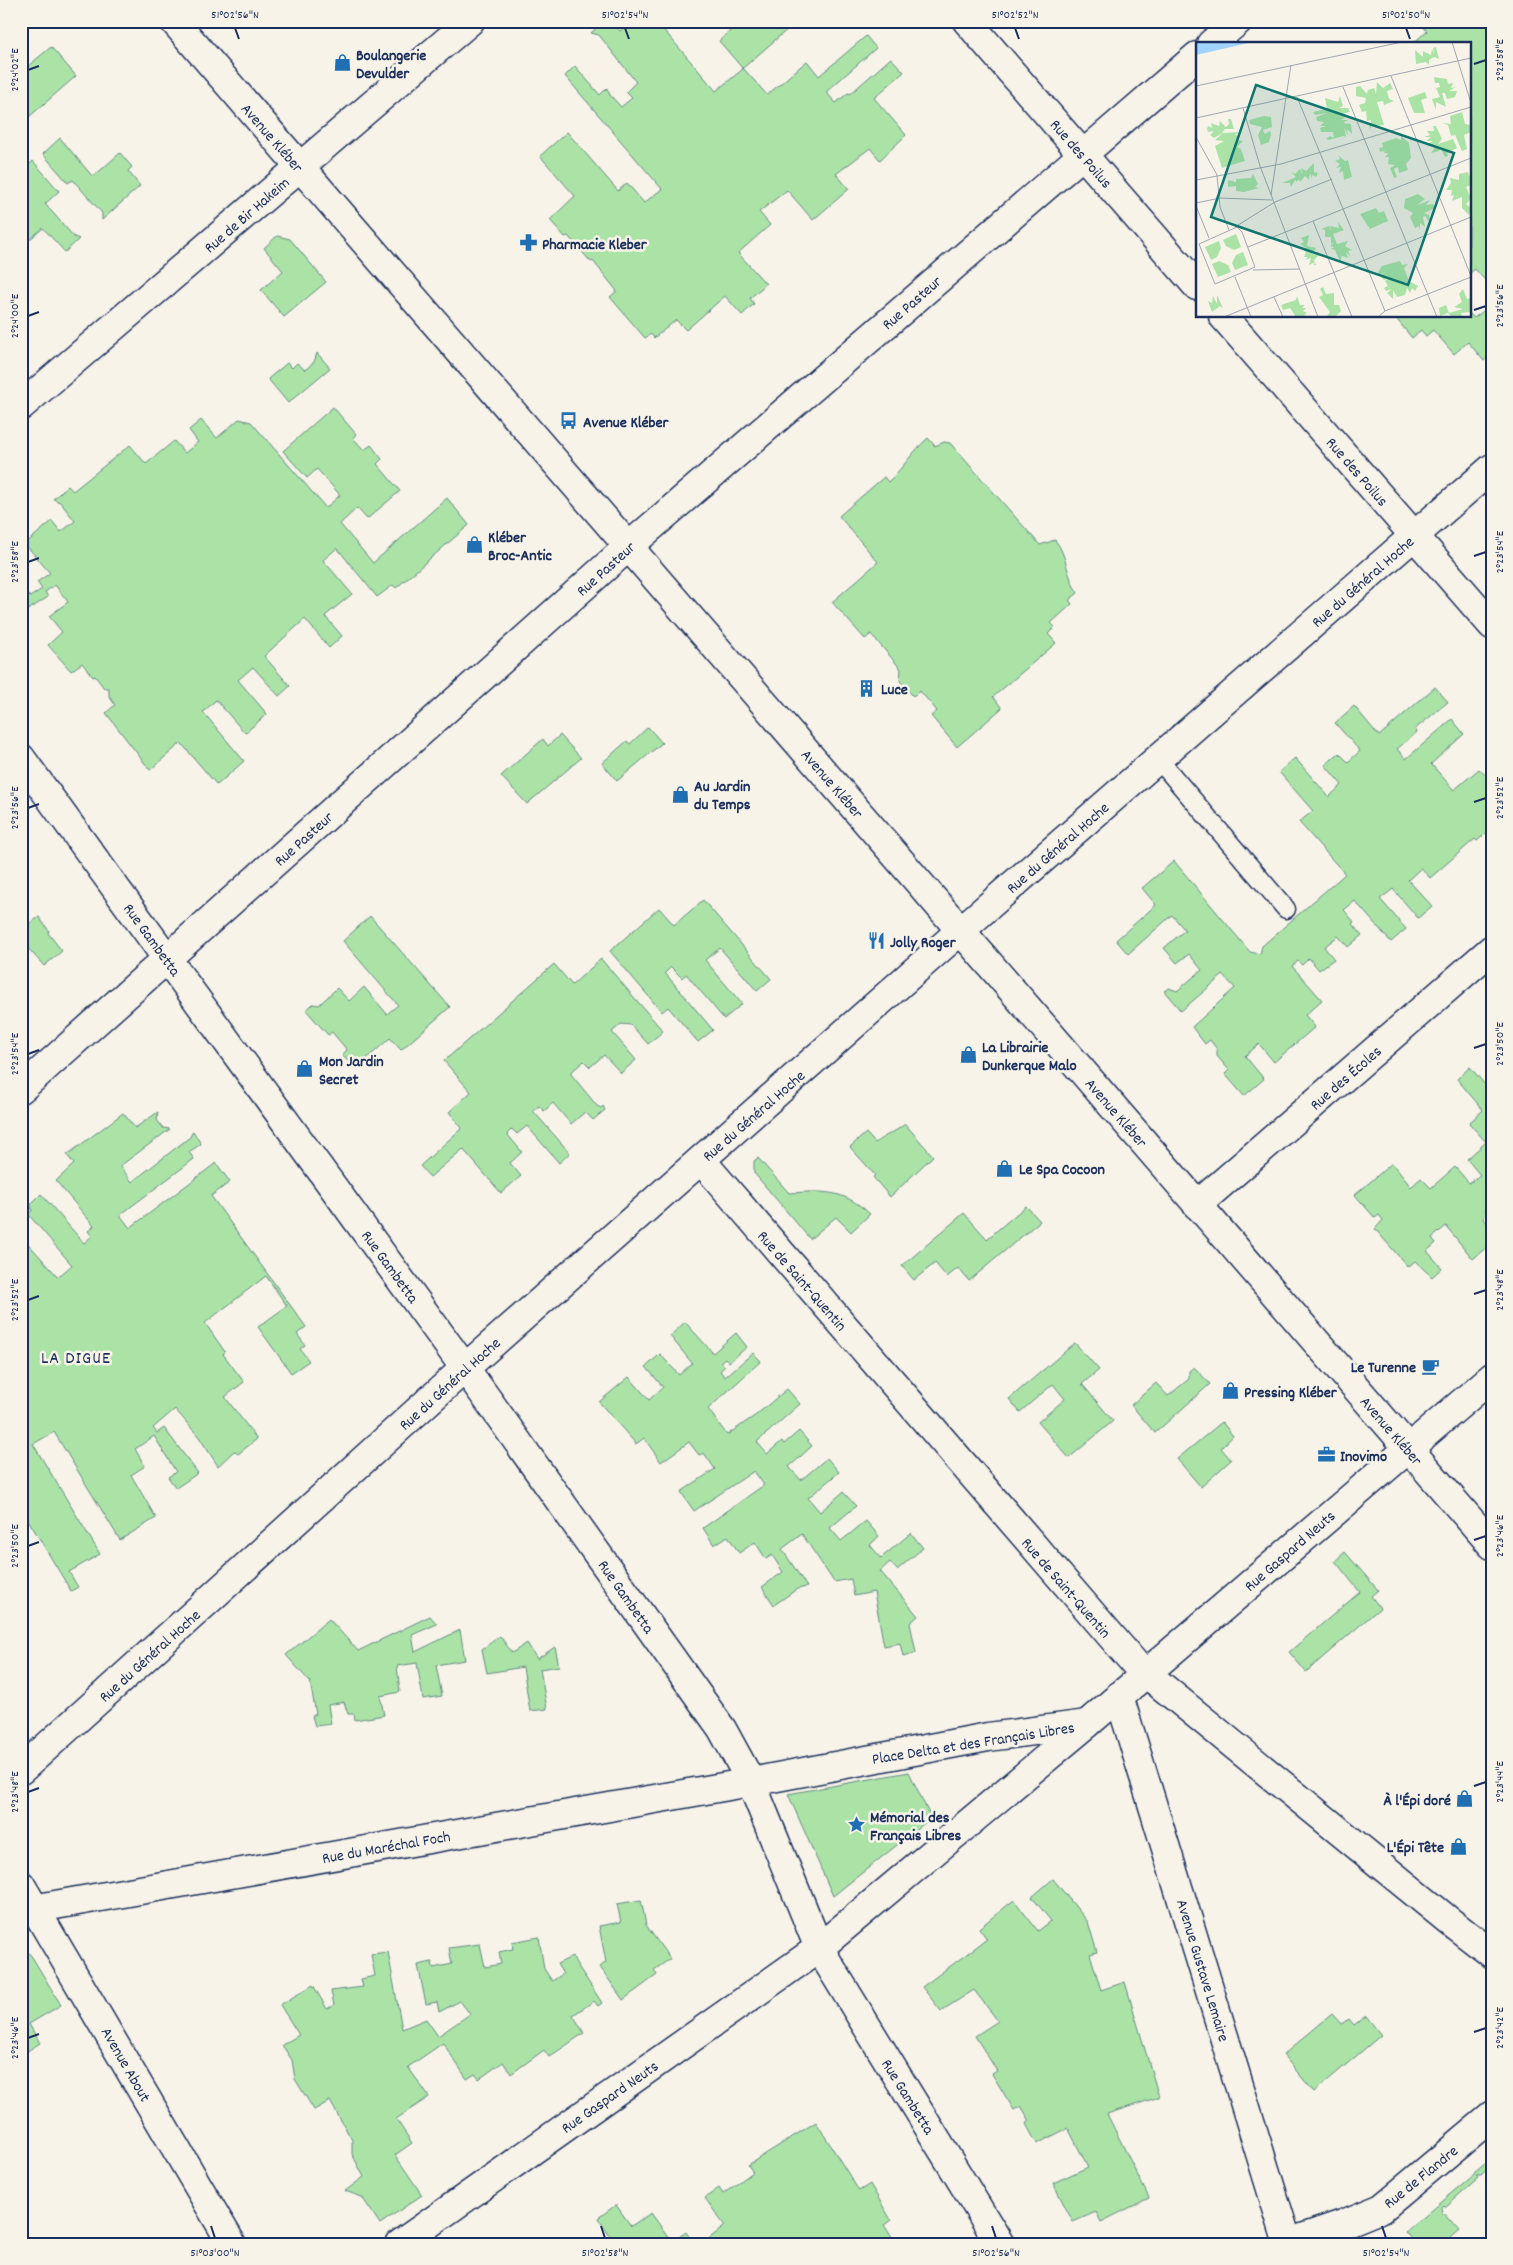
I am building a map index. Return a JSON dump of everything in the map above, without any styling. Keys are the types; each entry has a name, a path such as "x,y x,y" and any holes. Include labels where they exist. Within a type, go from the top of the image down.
{"street":[{"name":"Avenue Kléber","path":"174,21 1492,1546"},
{"name":"Rue de Bir Hakeim","path":"21,406 470,21"},
{"name":"Rue des Poilus","path":"967,21 1196,285"},
{"path":"1214,42 1238,21"},
{"name":"Rue Pasteur","path":"21,1089 628,547 1196,57"},
{"name":"Rue des Poilus","path":"1225,318 1492,625"},
{"name":"Rue du Général Hoche","path":"21,1770 465,1368 960,931 1492,468"},
{"name":"Rue Gambetta","path":"21,758 465,1368 722,1730 751,1782"},
{"name":"Rue des Écoles","path":"1197,1205 1492,949"},
{"name":"Rue de Saint-Quentin","path":"701,1160 1119,1647 1146,1673 1492,1954"},
{"name":"Rue Gaspard Neuts","path":"1087,1724 1492,1378"},
{"name":"Avenue Gustave Lemaire","path":"1119,1696 1287,2243"},
{"name":"Place Delta et des Français Libres","path":"751,1782 988,1737 1087,1724"},
{"name":"Place Delta et des Français Libres","path":"819,1948 1087,1724"},
{"path":"751,1782 819,1948"},
{"name":"Rue du Maréchal Foch","path":"26,1902 751,1782"},
{"name":"Avenue About","path":"26,1902 232,2244"},
{"name":"Rue Gambetta","path":"819,1948 1000,2244"},
{"name":"Rue Gaspard Neuts","path":"400,2244 819,1948"},
{"name":"Rue de Flandre","path":"1287,2243 1343,2224 1382,2208 1492,2116"}],"lane":[{"path":"1158,759 1286,909"}],"green space":[{"path":"604,21 611,21 620,31 632,21 656,21 716,91 743,69 719,41 741,21 797,21 743,68 767,95 807,61 819,76 866,36 876,48 826,92 836,103 848,93 850,94 891,58 904,72 874,98 906,135 880,160 870,148 836,174 849,189 813,220 787,190 759,212 770,225 738,253 766,284 750,298 754,304 742,315 725,296 686,330 676,320 654,338 651,334 645,338 610,297 617,291 593,261 591,262 568,236 565,237 550,220 575,196 540,156 567,132 618,191 627,183 644,203 662,189 565,76 575,66 600,95 607,88 610,95 621,107 632,98 626,92 636,82 599,35 591,33"},
{"path":"1424,21 1492,21 1492,288 1475,269 1470,273 1470,42 1414,42 1427,31 1421,24"},
{"path":"51,47 76,76 21,124 21,72"},
{"path":"60,138 93,177 120,153 132,167 128,171 140,186 102,220 102,213 73,180 68,183 43,154"},
{"path":"33,161 59,191 45,204 74,237 79,239 65,252 43,228 28,241 21,232 21,172"},
{"path":"277,236 290,239 326,282 284,317 261,290 283,271 264,248"},
{"path":"1486,309 1492,316 1492,354 1484,361 1468,342 1454,354 1433,330 1426,336 1421,330 1412,338 1396,318 1470,318 1470,314 1474,318"},
{"path":"317,353 330,368 288,403 268,379 287,363 292,368 297,363 305,370 314,362"},
{"path":"333,407 356,434 353,438 364,450 371,445 382,459 377,464 400,491 367,519 357,508 340,524 373,563 447,498 469,525 396,588 393,585 377,597 337,548 323,560 352,594 325,616 342,636 329,648 305,619 264,656 290,686 279,696 253,667 238,680 267,714 245,733 216,700 203,712 244,761 217,785 181,743 150,770 106,713 115,705 109,696 109,688 104,688 82,663 71,671 48,645 62,632 49,616 68,602 55,585 45,592 48,597 25,612 21,617 21,594 25,591 30,597 42,589 37,582 50,573 25,544 52,521 61,532 75,521 60,502 53,499 68,486 73,491 130,445 146,464 174,441 185,453 198,442 189,430 201,420 217,438 239,419 251,422 326,508 340,495 317,469 307,478 283,451"},
{"path":"928,438 935,446 944,442 950,443 1040,545 1055,540 1078,593 1069,600 1072,604 1051,623 1055,627 1048,634 1056,643 993,697 1002,708 957,747 931,716 937,711 920,691 913,696 900,681 901,669 871,634 865,639 832,602 878,562 839,516 884,477 888,482"},
{"path":"1435,687 1448,702 1415,729 1417,732 1397,749 1406,759 1452,719 1464,734 1431,764 1454,790 1479,769 1492,781 1492,828 1477,841 1475,839 1430,878 1421,868 1408,880 1432,906 1418,918 1393,889 1380,899 1406,929 1391,942 1355,901 1344,910 1354,922 1352,924 1362,935 1348,947 1338,936 1324,947 1334,959 1319,970 1309,958 1302,965 1298,961 1292,966 1322,1000 1305,1015 1315,1027 1274,1062 1259,1044 1245,1056 1264,1079 1244,1096 1225,1074 1229,1070 1217,1056 1217,1049 1210,1040 1205,1044 1192,1027 1235,988 1223,975 1181,1011 1164,991 1169,988 1177,991 1202,970 1189,954 1177,963 1164,948 1185,930 1172,915 1128,954 1116,940 1156,905 1142,888 1174,861 1250,952 1260,954 1262,946 1345,874 1299,822 1313,811 1279,772 1295,758 1329,797 1342,785 1325,765 1339,753 1348,762 1360,751 1335,723 1354,706 1379,736"},
{"path":"648,727 662,743 617,781 602,763 627,741 630,744"},
{"path":"560,735 581,758 527,804 501,776 543,739 548,746"},
{"path":"703,900 771,979 757,991 720,948 705,960 742,1004 724,1019 686,974 682,978 671,967 665,973 713,1030 698,1042 668,1007 662,1012 610,951 659,908 674,925"},
{"path":"370,916 450,1007 401,1050 390,1038 355,1069 342,1055 347,1050 332,1032 328,1035 306,1010 313,1004 319,1005 337,988 349,1001 364,987 387,1014 398,1005 343,941"},
{"path":"39,917 49,931 48,933 62,951 44,966 27,947 21,951 21,930"},
{"path":"601,959 663,1031 648,1044 631,1025 621,1024 612,1032 636,1060 621,1073 604,1055 590,1067 584,1061 570,1073 597,1106 601,1108 603,1106 605,1110 593,1120 585,1112 571,1124 553,1103 544,1111 539,1106 533,1111 570,1153 559,1163 527,1126 517,1134 512,1129 507,1134 522,1152 510,1163 521,1176 501,1193 463,1149 430,1177 420,1166 462,1128 449,1112 471,1092 444,1061 554,964 572,985"},
{"path":"1470,1067 1492,1093 1492,1195 1490,1197 1492,1204 1485,1210 1487,1213 1483,1218 1492,1229 1492,1236 1488,1240 1490,1244 1473,1259 1446,1226 1432,1238 1436,1243 1427,1251 1442,1268 1432,1277 1415,1261 1408,1267 1375,1229 1383,1220 1379,1215 1375,1218 1355,1195 1392,1163 1411,1187 1421,1178 1431,1188 1455,1167 1469,1183 1480,1175 1467,1159 1486,1142 1469,1123 1483,1110 1457,1079"},
{"path":"158,1112 157,1120 163,1128 170,1129 120,1166 132,1182 190,1137 193,1131 201,1144 189,1152 194,1159 120,1215 130,1228 216,1163 230,1182 211,1196 306,1327 297,1334 305,1345 300,1349 309,1361 291,1373 258,1327 287,1306 266,1276 205,1323 225,1352 223,1354 244,1382 225,1397 257,1439 238,1454 234,1451 218,1466 199,1437 175,1409 153,1428 157,1433 164,1428 198,1473 176,1488 168,1477 176,1472 154,1436 135,1449 145,1466 131,1475 156,1518 120,1540 54,1432 33,1444 100,1554 69,1572 78,1587 71,1591 21,1508 21,1242 24,1239 58,1277 72,1265 28,1214 32,1211 31,1204 41,1194 84,1243 92,1236 88,1231 94,1226 56,1181 74,1164 67,1155 123,1113 135,1128"},
{"path":"905,1124 933,1156 890,1197 873,1177 875,1175 850,1147 866,1133 875,1143"},
{"path":"758,1158 789,1193 832,1193 851,1200 870,1214 851,1232 836,1217 810,1239 754,1173 754,1161"},
{"path":"1026,1206 1040,1221 969,1281 958,1268 947,1277 935,1263 914,1280 902,1266 964,1213 987,1239"},
{"path":"685,1322 713,1353 736,1333 747,1347 729,1362 725,1358 720,1362 725,1366 720,1371 725,1377 753,1353 761,1361 708,1409 727,1435 756,1415 787,1389 800,1404 757,1442 767,1454 782,1441 784,1444 799,1431 812,1446 789,1467 801,1480 827,1458 839,1472 808,1498 820,1512 843,1492 856,1506 830,1528 841,1541 866,1521 879,1536 870,1545 881,1558 911,1533 923,1548 897,1570 890,1562 880,1571 918,1616 910,1623 916,1653 903,1656 900,1643 884,1646 874,1592 854,1596 851,1579 834,1582 802,1534 782,1549 807,1587 797,1589 774,1605 762,1587 783,1572 772,1555 766,1559 755,1542 739,1553 728,1536 714,1545 703,1528 764,1485 754,1471 694,1511 681,1492 715,1469 704,1453 699,1455 689,1442 661,1462 644,1438 636,1444 599,1402 629,1377 649,1400 663,1387 646,1367 660,1354 679,1375 692,1363 670,1336"},
{"path":"1075,1343 1099,1370 1082,1384 1113,1421 1069,1458 1038,1422 1065,1399 1053,1384 1020,1412 1009,1399"},
{"path":"1194,1367 1210,1384 1155,1433 1131,1405 1156,1383 1168,1396 1189,1379 1189,1371"},
{"path":"1222,1422 1233,1436 1221,1448 1231,1460 1201,1487 1177,1459"},
{"path":"1345,1552 1378,1590 1371,1596 1380,1608 1306,1672 1289,1652 1360,1592 1335,1561"},
{"path":"430,1616 437,1624 412,1635 415,1652 460,1630 465,1660 436,1665 442,1696 423,1699 417,1663 397,1666 400,1692 380,1696 384,1715 355,1720 354,1714 348,1714 344,1702 328,1705 331,1724 315,1726 312,1716 316,1714 310,1682 286,1655 329,1619 358,1651"},
{"path":"500,1636 512,1653 527,1643 537,1659 555,1647 559,1666 540,1669 547,1709 530,1711 523,1667 487,1673 482,1649"},
{"path":"909,1772 931,1818 833,1896 788,1794"},
{"path":"1053,1879 1088,1922 1097,1952 1090,1954 1101,1990 1125,1982 1159,2097 1107,2114 1149,2198 1101,2222 1096,2212 1073,2222 1053,2183 1088,2167 1068,2128 1037,2144 1026,2124 1030,2121 1021,2106 1014,2110 992,2074 997,2071 975,2036 998,2021 974,1990 941,2011 922,1987 987,1939 979,1928 1014,1900 1038,1931 1051,1921 1032,1897"},
{"path":"641,1900 646,1925 670,1959 654,1970 657,1975 623,2000 600,1967 606,1962 599,1926 621,1922 617,1904"},
{"path":"539,1937 544,1969 552,1981 563,1974 557,1964 572,1957 602,2003 598,2006 594,2001 573,2015 584,2033 549,2057 544,2050 511,2074 503,2062 479,2079 475,2074 467,2079 443,2043 408,2067 429,2097 396,2119 412,2143 395,2155 422,2195 380,2224 362,2197 345,2191 364,2177 352,2154 352,2140 330,2101 314,2110 295,2079 292,2060 282,2045 299,2035 280,2005 313,1985 327,2009 334,2005 331,1991 363,1987 361,1979 375,1976 371,1954 388,1952 402,2029 426,2019 438,2036 470,2014 460,2001 439,2012 437,2002 426,2004 418,1965 432,1962 433,1968 452,1964 449,1948 480,1944 485,1967 501,1964 499,1952 513,1949 512,1942"},
{"path":"21,1950 28,1952 32,1957 61,2005 29,2024 40,2043 26,2052 21,2045"},
{"path":"1332,2014 1341,2024 1349,2019 1354,2025 1366,2016 1381,2035 1314,2092 1283,2055"},
{"path":"816,2122 859,2191 870,2184 891,2220 884,2225 896,2244 702,2244 725,2226 705,2198 719,2188 723,2194 753,2172 748,2165"},
{"path":"1492,2159 1492,2166 1481,2176 1476,2176 1478,2178 1445,2207 1443,2205 1441,2207 1442,2214 1444,2212 1460,2230 1445,2243 1443,2240 1441,2244 1416,2244 1405,2232"},
{"path":"616,2205 631,2226 651,2213 672,2242 686,2232 694,2244 615,2244 598,2218"}],"place":[{"name":"Boulangerie Devulder","path":"342,63"},
{"name":"Pharmacie Kleber","path":"528,243"},
{"name":"Avenue Kléber","path":"569,421"},
{"name":"Kléber Broc-Antic","path":"474,545"},
{"name":"Luce","path":"867,688"},
{"name":"Au Jardin du Temps","path":"680,794"},
{"name":"Jolly Roger","path":"876,941"},
{"name":"La Librairie Dunkerque Malo","path":"968,1055"},
{"name":"Mon Jardin Secret","path":"305,1069"},
{"name":"Le Spa Cocoon","path":"1005,1168"},
{"name":"Le Turenne","path":"1430,1366"},
{"name":"Pressing Kléber","path":"1230,1391"},
{"name":"Inovimo","path":"1326,1455"},
{"name":"À l'Épi doré","path":"1465,1799"},
{"name":"Mémorial des Français Libres","path":"856,1825"},
{"name":"L'Épi Tête","path":"1458,1846"}],"district":[{"name":"LA DIGUE","path":"76,1357"}]}
